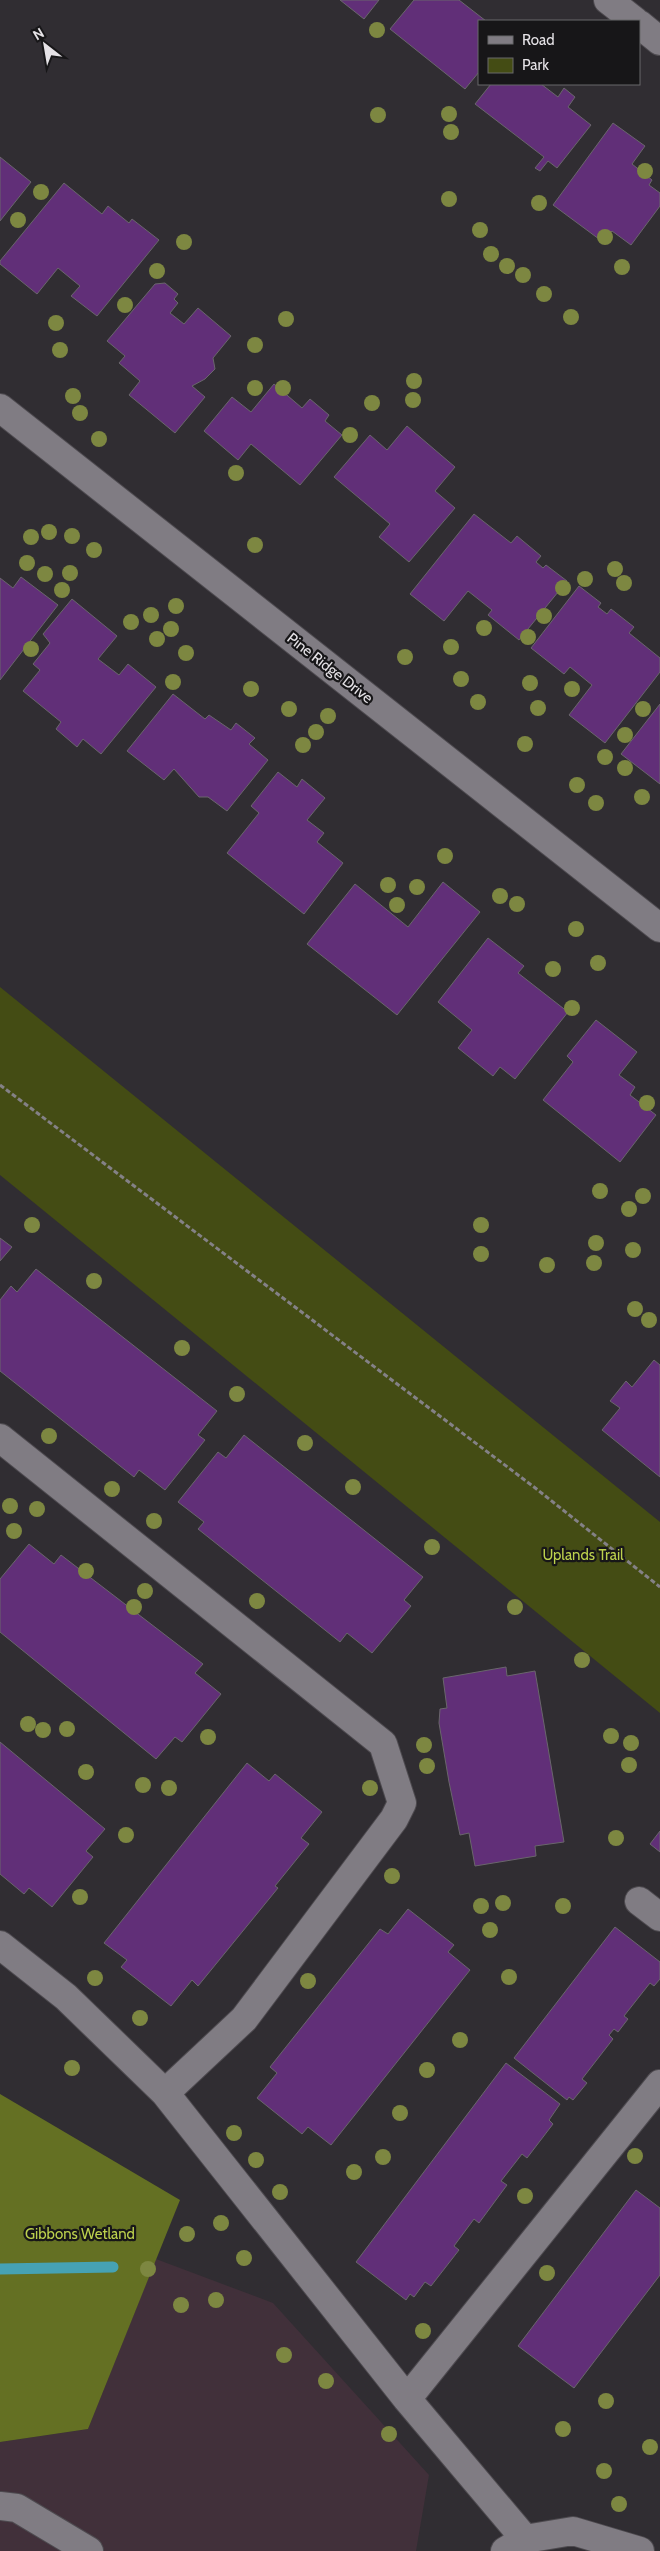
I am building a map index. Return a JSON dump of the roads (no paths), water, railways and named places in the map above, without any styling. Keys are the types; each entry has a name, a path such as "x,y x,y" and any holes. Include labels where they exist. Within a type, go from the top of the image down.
{"street":[{"path":"608,0 634,20"},
{"path":"640,25 660,41"},
{"name":"Pine Ridge Drive","path":"0,408 660,928"},
{"path":"0,1438 383,1744 402,1803 394,1819 244,2019 165,2093"},
{"path":"639,1900 660,1917"},
{"path":"0,1944 66,1997 165,2093 407,2399 517,2547 573,2531 640,2551"},
{"path":"407,2399 660,2084"},
{"path":"0,2506 17,2508 89,2551"}],"waterway":[{"path":"0,2269 113,2267"}],"park label":[{"name":"Uplands Trail","path":"583,1555"},
{"name":"Gibbons Wetland","path":"80,2234"}]}
